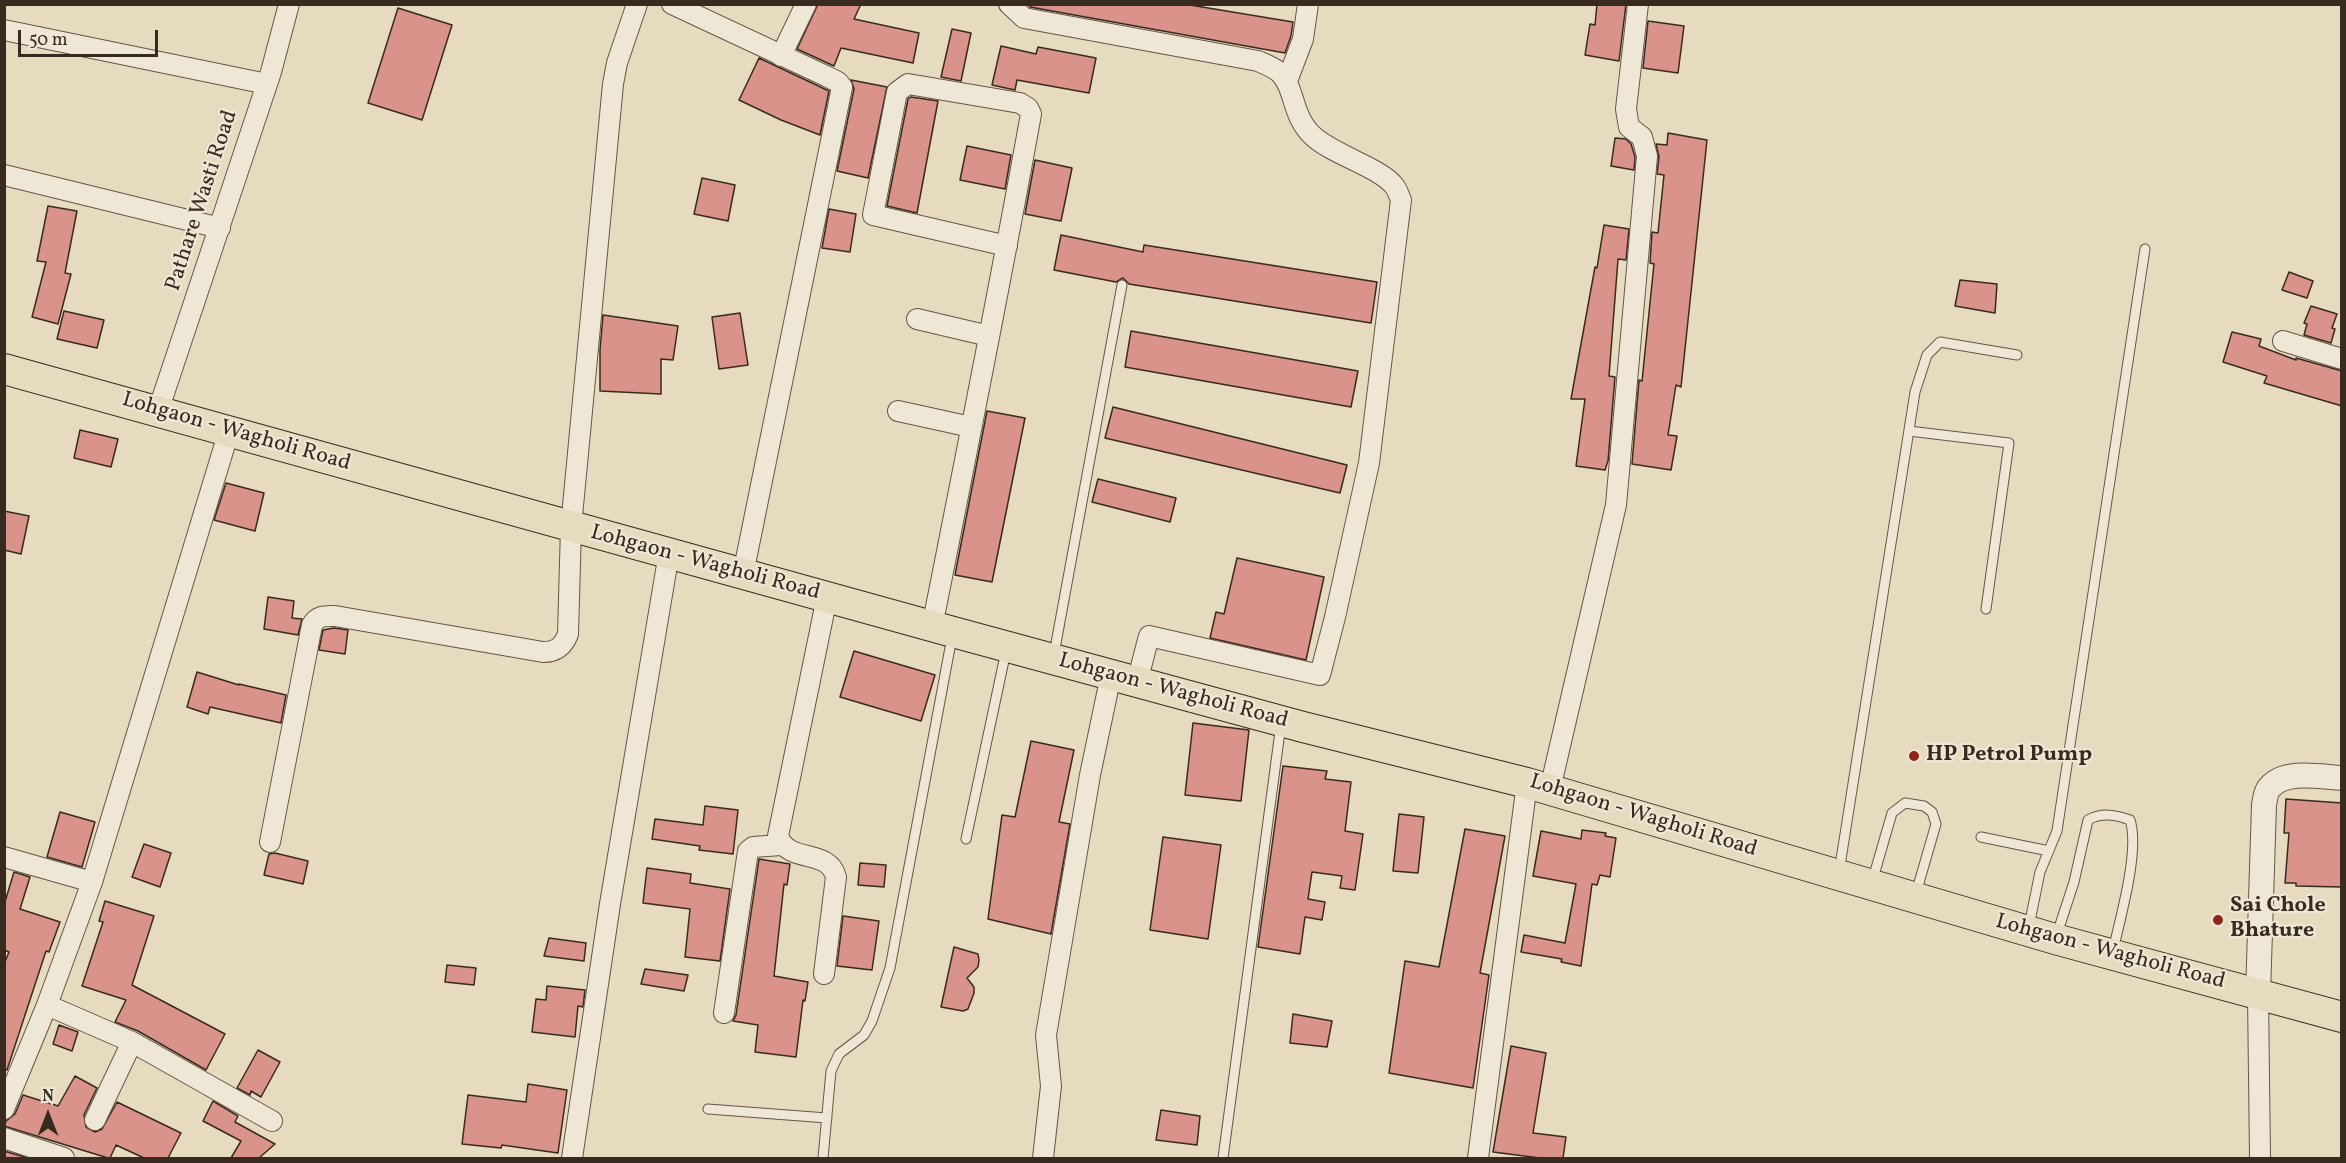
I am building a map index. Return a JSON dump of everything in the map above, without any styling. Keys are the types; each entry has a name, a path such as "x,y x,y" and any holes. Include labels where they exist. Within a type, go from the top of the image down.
{"main road":[{"name":"Lohgaon - Wagholi Road","path":"4,369 942,630 1281,721 1539,786 2042,935 2342,1017"}],"street":[{"name":"Pathare Wasti Road","path":"158,411 267,84 289,4"},
{"path":"270,842 312,625 315,620 323,616 335,616 552,652 564,644 568,634 571,527 613,84 617,63 637,4"},
{"path":"672,4 702,11 781,56 838,82 842,87 743,574"},
{"path":"781,56 806,4"},
{"path":"1008,4 1024,18 1258,61 1277,70 1287,81 1298,118 1309,133 1322,145 1384,176 1395,186 1401,200 1369,462 1320,675 1149,636 1124,678 1090,775 1046,1035 1051,1086 1043,1158"},
{"path":"1287,81 1303,39 1308,4"},
{"path":"1478,1158 1539,786 1616,505 1647,156 1642,137 1629,127 1626,109 1638,4"},
{"path":"4,30 267,84"},
{"path":"942,630 971,428 1007,246 1031,114 1028,108 1020,103 908,84 897,93 873,215 1007,246"},
{"path":"4,175 220,228"},
{"path":"917,319 989,336"},
{"path":"2283,341 2342,359"},
{"path":"898,411 971,428"},
{"path":"4,1109 47,1005 92,882 229,431"},
{"path":"572,1158 610,904 669,553"},
{"path":"824,974 836,877 834,868 826,862 787,850 781,845 778,836 827,597"},
{"path":"2260,1158 2258,994 2266,793 2271,786 2281,780 2298,776 2342,778"},
{"path":"724,1012 748,851 753,847 781,845"},
{"path":"4,857 92,882"},
{"path":"47,1005 132,1042 272,1121"},
{"path":"94,1120 132,1042"},
{"path":"4,1138 55,1157"}],"lane":[{"path":"2042,935 2040,873 2057,831 2145,249"},
{"path":"1053,659 1122,285"},
{"path":"1838,875 1915,392 1927,355 1940,342 2017,355"},
{"path":"1909,431 2008,443 1986,609"},
{"path":"824,1158 831,1071 839,1054 864,1035 872,1021 890,968 942,630"},
{"path":"966,839 1006,647"},
{"path":"1223,1158 1281,721"},
{"path":"1871,885 1892,813 1905,803 1924,806 1932,812 1936,824 1915,898"},
{"path":"2042,935 2074,882 2088,819 2108,814 2123,817 2130,820 2132,844 2125,894 2112,955"},
{"path":"1981,837 2049,851"},
{"path":"708,1109 827,1118"}],"building":[{"path":"818,4 861,4 854,19 919,33 913,63 841,48 834,66 797,49"},
{"path":"1029,4 1184,4 1293,22 1285,53 1030,7"},
{"path":"1597,4 1626,4 1619,61 1585,55 1590,24 1595,25"},
{"path":"398,8 452,25 422,120 368,103"},
{"path":"1648,21 1684,26 1678,73 1643,68"},
{"path":"952,29 971,33 961,81 941,77"},
{"path":"1001,46 1036,54 1038,47 1096,58 1089,93 1017,80 1015,90 992,85"},
{"path":"759,58 829,91 820,135 739,100"},
{"path":"851,80 887,87 868,178 837,171 854,89"},
{"path":"911,97 938,101 917,213 887,206 908,99"},
{"path":"1668,133 1707,140 1681,387 1676,385 1668,435 1677,436 1671,470 1632,464 1639,380 1642,381 1654,264 1650,263 1652,232 1658,233 1664,175 1657,174 1659,157 1656,144 1667,145"},
{"path":"1615,138 1626,139 1631,144 1635,157 1634,170 1611,166"},
{"path":"967,146 1011,155 1005,189 960,180"},
{"path":"1035,160 1072,168 1061,221 1025,214"},
{"path":"702,178 735,185 728,221 694,214"},
{"path":"48,206 77,211 65,273 71,274 58,324 32,317 46,262 37,261"},
{"path":"829,209 856,214 850,252 822,248"},
{"path":"1604,225 1629,229 1626,260 1618,259 1609,376 1615,377 1608,461 1605,470 1576,466 1585,399 1571,399"},
{"path":"1061,235 1143,252 1144,245 1377,282 1371,323 1129,284 1123,278 1116,282 1054,270"},
{"path":"2289,272 2313,281 2307,298 2282,290"},
{"path":"1960,280 1997,284 1995,313 1955,306"},
{"path":"2311,306 2337,314 2332,328 2335,329 2331,343 2304,335 2307,324 2304,323"},
{"path":"64,311 104,320 97,348 57,339"},
{"path":"740,313 748,365 719,369 712,317"},
{"path":"603,315 678,326 673,360 661,359 661,394 600,391"},
{"path":"1131,331 1358,371 1351,407 1125,367"},
{"path":"2232,332 2261,339 2259,346 2296,360 2296,358 2342,371 2342,406 2264,383 2267,376 2223,362"},
{"path":"1113,407 1347,465 1340,493 1105,438"},
{"path":"987,411 1025,418 992,582 955,575"},
{"path":"80,430 118,439 111,467 74,458"},
{"path":"1098,479 1176,498 1170,522 1092,502"},
{"path":"226,483 264,493 255,531 214,520"},
{"path":"4,511 29,516 21,554 4,550"},
{"path":"1237,558 1324,577 1306,660 1210,638 1216,612 1224,614"},
{"path":"268,597 294,601 292,618 302,619 298,635 264,629"},
{"path":"334,628 348,630 345,654 319,650 323,630"},
{"path":"854,651 935,675 921,721 840,697"},
{"path":"197,672 239,685 286,695 281,723 210,707 208,714 187,707"},
{"path":"1193,723 1249,730 1241,801 1185,795"},
{"path":"1031,741 1074,750 1059,822 1070,824 1051,934 988,919 1002,815 1015,817"},
{"path":"1283,766 1327,771 1325,779 1351,782 1345,831 1363,834 1355,890 1340,888 1342,876 1312,872 1308,899 1325,902 1322,920 1305,917 1300,954 1258,947"},
{"path":"2286,799 2342,803 2342,887 2296,886 2296,883 2285,883 2289,833 2284,833"},
{"path":"705,806 738,810 733,854 699,850 700,846 652,839 655,819 703,825"},
{"path":"60,812 95,822 82,867 47,857"},
{"path":"1399,814 1424,817 1418,873 1393,871"},
{"path":"1465,829 1505,836 1480,973 1489,975 1473,1088 1389,1073 1405,961 1439,967"},
{"path":"1582,830 1606,833 1605,836 1616,838 1610,877 1600,875 1597,885 1592,884 1581,966 1561,962 1562,959 1521,952 1524,935 1565,943 1576,884 1533,876 1541,831 1581,839"},
{"path":"1163,837 1221,845 1208,939 1150,930"},
{"path":"144,844 171,853 160,887 132,877"},
{"path":"275,853 308,861 303,884 264,875 269,854"},
{"path":"759,859 790,864 787,885 784,884 774,976 808,982 805,1001 803,1000 796,1057 755,1052 758,1025 733,1021 736,1015"},
{"path":"860,863 886,865 884,887 858,885"},
{"path":"647,868 691,874 690,883 730,889 720,961 685,957 690,909 643,903"},
{"path":"14,872 30,877 20,909 60,922 49,952 46,951 7,1070 4,1070 4,964 9,952 4,950 4,905"},
{"path":"105,901 154,916 132,985 225,1034 206,1070 138,1031 115,1022 126,1000 82,986 103,922 99,921"},
{"path":"843,916 879,921 872,970 837,966"},
{"path":"549,938 586,943 584,961 544,956"},
{"path":"954,947 978,954 979,960 978,967 967,978 974,987 974,993 968,1009 963,1011 941,1007"},
{"path":"447,965 476,968 474,985 445,982"},
{"path":"645,969 688,975 684,991 641,984"},
{"path":"547,986 585,990 583,1007 578,1006 575,1037 532,1032 536,999 546,1000"},
{"path":"1293,1014 1332,1021 1327,1047 1290,1043"},
{"path":"59,1025 78,1032 72,1051 53,1044"},
{"path":"1511,1046 1546,1053 1533,1133 1566,1137 1563,1158 1540,1158 1493,1152"},
{"path":"258,1050 280,1062 261,1097 251,1091 250,1095 237,1088"},
{"path":"75,1076 97,1088 84,1115 86,1127 95,1132 102,1129 117,1102 181,1133 168,1158 144,1158 116,1145 108,1158 4,1126 6,1121 15,1114 23,1095 58,1106"},
{"path":"528,1084 567,1090 558,1153 502,1145 501,1148 462,1144 468,1095 526,1102"},
{"path":"213,1101 238,1116 235,1122 275,1144 259,1158 231,1158 241,1141 203,1121"},
{"path":"1161,1110 1200,1116 1197,1145 1156,1140"},
{"path":"4,1151 28,1158 4,1158"}],"place":[{"name":"HP Petrol Pump","path":"1914,756"},
{"name":"Sai Chole Bhature","path":"2218,920"}]}
